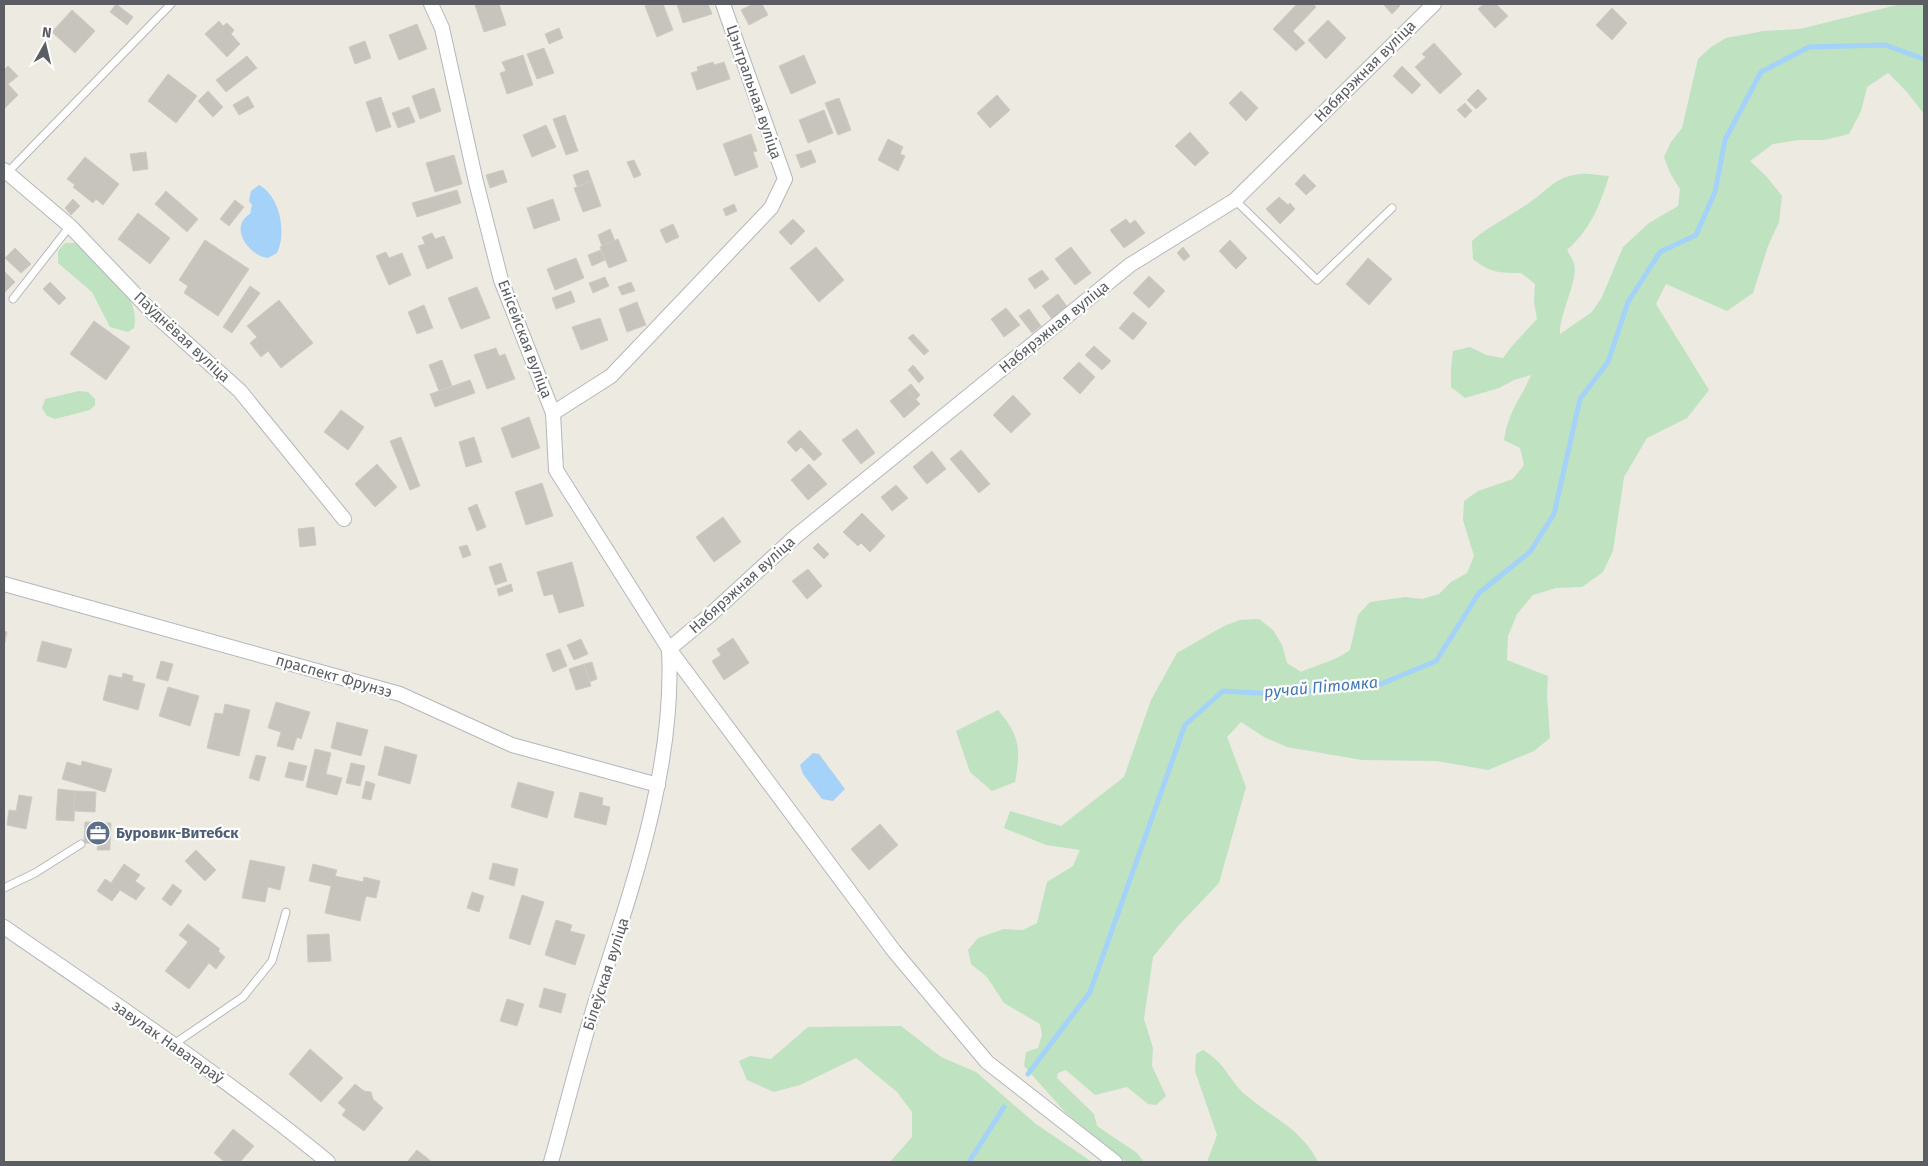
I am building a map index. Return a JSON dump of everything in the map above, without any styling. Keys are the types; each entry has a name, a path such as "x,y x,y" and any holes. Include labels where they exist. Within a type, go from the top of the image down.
{"street":[{"name":"Енісейская вуліца","path":"431,4 442,28 476,182 501,280 553,414 556,470 669,649 894,952 987,1062 1115,1162"},
{"name":"Цэнтральная вуліца","path":"553,414 610,376 771,208 785,179 723,4"},
{"name":"Набярэжная вуліца","path":"669,649 710,616 796,536 1130,265 1235,200 1434,4"},
{"name":"Паўднёвая вуліца","path":"5,171 70,226 151,311 240,391 344,519"},
{"name":"праспект Фрунзэ","path":"4,584 400,694 512,745 658,785"},
{"name":"Білеўская вуліца","path":"551,1162 598,992 629,902 658,785 671,680 669,649"},
{"name":"завулак Наватараў","path":"4,927 174,1044 285,1127 328,1162"}],"lane":[{"path":"5,171 171,4"},
{"path":"1235,200 1316,280 1392,208"},
{"path":"13,299 70,226"},
{"path":"4,888 35,873 81,844"},
{"path":"174,1044 243,997 272,961 286,912"}],"green space":[{"path":"1901,4 1924,4 1924,114 1907,92 1888,73 1867,87 1861,111 1849,134 1824,140 1798,140 1773,144 1750,161 1767,177 1782,196 1779,222 1768,246 1753,293 1727,311 1666,284 1656,304 1709,390 1687,418 1647,438 1624,477 1613,551 1603,572 1582,587 1556,588 1533,595 1517,614 1508,636 1507,660 1548,676 1547,695 1550,738 1534,751 1488,770 1437,761 1362,760 1287,747 1264,737 1241,722 1227,737 1246,787 1219,883 1178,926 1153,957 1144,1019 1153,1048 1152,1066 1166,1096 1156,1105 1148,1104 1127,1087 1095,1095 1066,1070 1058,1073 1057,1078 1094,1114 1097,1126 1137,1153 1144,1162 1126,1162 1066,1113 1024,1066 1026,1052 1038,1048 1042,1035 1040,1024 1004,1003 987,977 971,964 968,950 978,938 1004,929 1023,930 1037,923 1047,882 1073,866 1080,850 1046,845 1004,828 1010,811 1061,826 1124,777 1151,700 1177,653 1224,626 1240,620 1259,619 1273,630 1282,645 1287,663 1301,672 1332,660 1350,650 1358,615 1370,602 1405,597 1422,599 1439,594 1451,582 1467,573 1474,556 1463,520 1464,501 1478,491 1513,479 1524,465 1520,448 1504,440 1509,420 1531,375 1514,380 1499,388 1465,398 1451,387 1453,351 1470,347 1486,355 1503,358 1537,319 1534,302 1535,284 1521,273 1490,270 1479,264 1473,259 1472,241 1561,179 1578,174 1609,176 1602,197 1588,225 1567,250 1575,270 1572,287 1562,317 1560,334 1592,312 1602,297 1623,247 1649,223 1678,206 1680,189 1670,173 1664,157 1671,142 1682,128 1698,59 1711,47 1726,38 1764,31 1800,29"},
{"path":"65,243 82,243 118,282 132,304 135,316 134,328 128,332 110,327 92,292 58,263 58,251"},
{"path":"79,391 88,392 95,399 95,405 90,410 55,419 47,416 42,408 45,399"},
{"path":"998,710 1015,736 1018,760 1015,782 992,791 970,772 956,731"},
{"path":"901,1026 941,1057 976,1072 1036,1124 1092,1162 890,1162 912,1137 912,1112 897,1092 856,1058 800,1085 774,1092 747,1080 739,1061 750,1056 771,1059 808,1027"},
{"path":"1203,1050 1223,1067 1236,1085 1248,1097 1296,1133 1304,1141 1318,1162 1207,1162 1217,1135 1195,1071 1196,1054"}],"water":[{"path":"259,185 272,197 280,216 280,245 277,253 268,258 261,256 248,247 241,233 241,226 250,214 252,205 249,201 251,191"},
{"path":"813,753 819,754 845,789 833,801 822,799 803,774 800,765"}],"building":[{"path":"116,4 133,17 127,25 110,12"},
{"path":"499,4 506,25 484,32 475,5"},
{"path":"663,4 673,30 657,37 645,6"},
{"path":"677,4 708,4 712,14 683,23"},
{"path":"753,4 762,4 768,15 749,25 741,10"},
{"path":"1297,4 1313,4 1316,7 1293,31 1305,43 1296,51 1273,29"},
{"path":"1383,4 1398,4 1400,6 1392,14"},
{"path":"1484,4 1496,4 1508,16 1495,28 1478,9"},
{"path":"1612,8 1627,23 1612,40 1596,25"},
{"path":"72,10 95,31 75,53 52,32"},
{"path":"1328,20 1346,38 1326,59 1308,40"},
{"path":"219,21 223,26 227,23 234,30 231,34 240,44 227,57 205,34"},
{"path":"417,24 427,49 399,60 389,35"},
{"path":"559,28 563,38 549,44 545,34"},
{"path":"365,41 371,58 355,64 349,47"},
{"path":"1434,43 1462,74 1440,94 1415,67 1426,57 1422,54"},
{"path":"544,48 554,73 537,79 527,54"},
{"path":"523,55 533,85 507,94 500,73 506,71 502,62"},
{"path":"804,55 816,83 791,94 779,66"},
{"path":"247,56 257,68 226,92 216,80"},
{"path":"713,62 714,65 724,62 730,79 697,90 691,73 698,71 697,67"},
{"path":"8,66 18,76 8,84 18,95 4,109 4,70"},
{"path":"1402,66 1421,85 1412,94 1393,76"},
{"path":"168,74 197,96 176,123 148,101"},
{"path":"434,88 441,111 420,119 412,96"},
{"path":"1478,89 1487,99 1476,109 1467,100"},
{"path":"208,91 223,107 213,117 198,101"},
{"path":"1241,91 1258,108 1246,121 1229,103"},
{"path":"997,95 1010,110 990,128 977,113"},
{"path":"248,96 254,107 239,115 233,105"},
{"path":"381,97 391,127 376,132 366,102"},
{"path":"839,98 851,130 838,135 825,103"},
{"path":"1465,103 1472,111 1465,118 1457,110"},
{"path":"409,107 415,122 398,128 392,113"},
{"path":"824,110 833,133 808,143 799,120"},
{"path":"565,115 578,151 566,155 553,119"},
{"path":"546,125 556,147 532,157 523,135"},
{"path":"1190,132 1209,153 1195,166 1175,146"},
{"path":"751,134 757,151 753,152 758,167 735,176 723,144"},
{"path":"888,139 903,147 900,154 905,156 898,171 878,160"},
{"path":"811,150 816,162 801,168 796,155"},
{"path":"146,152 148,169 133,171 130,154"},
{"path":"454,155 462,184 435,192 426,163"},
{"path":"85,157 119,184 103,205 96,199 93,203 73,187 75,185 67,179"},
{"path":"634,160 641,175 634,178 627,162"},
{"path":"503,170 507,182 490,188 486,175"},
{"path":"588,170 592,181 577,186 573,175"},
{"path":"1304,174 1316,186 1306,195 1295,184"},
{"path":"592,181 601,206 583,212 574,188"},
{"path":"457,190 461,203 417,217 412,203"},
{"path":"166,191 198,219 187,232 155,204"},
{"path":"1279,197 1288,205 1290,203 1295,209 1280,224 1266,209"},
{"path":"73,199 80,206 71,215 65,208"},
{"path":"553,199 560,220 534,229 527,208"},
{"path":"235,200 244,207 229,226 220,219"},
{"path":"734,204 737,211 726,216 723,209"},
{"path":"138,213 170,238 150,264 118,239"},
{"path":"793,219 805,231 791,245 779,232"},
{"path":"1126,219 1130,224 1135,220 1145,233 1124,248 1110,230"},
{"path":"673,224 679,237 666,243 660,230"},
{"path":"610,229 615,241 602,246 598,235"},
{"path":"432,233 435,239 444,236 453,258 427,269 418,246 425,244 422,237"},
{"path":"618,239 627,261 609,268 600,247"},
{"path":"205,240 249,269 218,316 184,293 188,286 179,280"},
{"path":"1230,240 1247,258 1236,269 1219,251"},
{"path":"816,247 844,280 819,302 790,268"},
{"path":"1071,247 1091,273 1075,285 1055,259"},
{"path":"1183,247 1190,256 1184,261 1177,253"},
{"path":"15,248 31,264 21,273 5,258"},
{"path":"601,250 605,260 592,266 588,255"},
{"path":"386,252 389,258 402,253 411,275 389,285 376,256"},
{"path":"576,258 584,278 555,290 547,269"},
{"path":"1368,258 1392,279 1369,305 1346,284"},
{"path":"1042,270 1049,279 1035,289 1028,279"},
{"path":"4,271 15,282 4,293"},
{"path":"1149,276 1165,291 1149,308 1133,293"},
{"path":"605,277 609,286 593,293 589,283"},
{"path":"50,282 66,298 59,305 43,289"},
{"path":"631,282 635,291 622,295 618,287"},
{"path":"250,286 260,293 232,333 223,327"},
{"path":"477,287 490,318 461,329 448,298"},
{"path":"571,291 575,302 556,309 552,298"},
{"path":"1058,294 1068,308 1052,319 1042,306"},
{"path":"279,300 313,343 281,368 268,351 261,357 250,343 257,337 247,326"},
{"path":"637,302 646,325 627,332 619,309"},
{"path":"424,305 433,328 417,334 408,312"},
{"path":"1006,308 1020,325 1004,337 991,319"},
{"path":"1029,309 1041,326 1032,333 1019,316"},
{"path":"1133,312 1147,323 1133,340 1119,328"},
{"path":"600,318 608,340 581,350 572,327"},
{"path":"94,321 130,347 106,380 70,354"},
{"path":"913,334 929,351 924,355 908,338"},
{"path":"1094,346 1111,361 1102,370 1085,355"},
{"path":"496,348 499,356 505,354 515,379 487,389 474,355"},
{"path":"442,360 452,386 439,391 429,365"},
{"path":"1079,362 1095,377 1080,394 1063,378"},
{"path":"913,365 924,378 919,383 908,370"},
{"path":"470,380 475,393 435,407 430,394"},
{"path":"911,384 920,395 916,399 906,388"},
{"path":"906,388 920,404 904,418 890,401"},
{"path":"1013,395 1031,414 1011,433 993,415"},
{"path":"341,410 364,427 348,450 324,432"},
{"path":"529,417 540,448 512,458 501,428"},
{"path":"857,429 875,453 861,464 842,440"},
{"path":"800,430 822,454 814,461 801,447 796,452 787,442"},
{"path":"401,437 420,486 410,490 390,441"},
{"path":"474,437 482,462 466,467 459,442"},
{"path":"961,450 990,484 979,493 950,459"},
{"path":"932,451 946,469 927,484 913,467"},
{"path":"377,464 397,487 375,507 355,484"},
{"path":"809,464 827,484 808,500 791,480"},
{"path":"542,483 553,516 526,525 515,492"},
{"path":"896,485 908,498 892,511 881,497"},
{"path":"477,504 486,527 477,531 468,508"},
{"path":"862,513 885,536 870,552 861,543 858,546 843,532"},
{"path":"723,517 741,542 714,562 696,537"},
{"path":"314,527 316,545 300,547 298,529"},
{"path":"818,543 829,554 824,559 813,548"},
{"path":"467,545 471,555 463,558 459,547"},
{"path":"572,562 584,606 559,613 553,594 544,596 537,572"},
{"path":"501,563 507,581 495,585 489,567"},
{"path":"808,569 822,586 807,599 792,581"},
{"path":"511,584 513,591 499,596 497,589"},
{"path":"4,631 7,632 4,646"},
{"path":"733,638 749,663 724,680 712,661 721,655 717,649"},
{"path":"581,639 588,654 574,660 567,645"},
{"path":"42,641 72,649 66,668 37,661"},
{"path":"560,649 567,666 553,672 546,654"},
{"path":"161,661 173,664 168,681 156,678"},
{"path":"592,662 597,679 589,682 584,664"},
{"path":"584,664 591,686 576,690 569,669"},
{"path":"123,673 133,676 132,681 145,684 138,710 103,700 109,675 122,678"},
{"path":"168,687 199,696 190,726 159,716"},
{"path":"276,702 310,712 301,739 297,737 293,750 277,746 281,732 268,728"},
{"path":"225,704 250,710 239,756 207,748 215,713 223,714"},
{"path":"337,722 368,730 361,756 331,748"},
{"path":"385,746 417,755 410,784 378,775"},
{"path":"315,749 331,753 326,774 342,778 337,795 306,787"},
{"path":"256,755 266,757 259,781 249,778"},
{"path":"82,761 112,769 105,792 62,779 67,762 81,766"},
{"path":"289,762 307,766 303,781 285,777"},
{"path":"351,763 365,766 360,786 346,783"},
{"path":"366,781 375,784 371,800 362,798"},
{"path":"518,782 554,792 547,818 511,807"},
{"path":"58,789 75,791 74,821 56,820"},
{"path":"75,791 96,792 95,812 74,811"},
{"path":"580,792 603,798 602,805 610,807 606,825 574,817"},
{"path":"19,795 32,797 26,829 7,825 9,810 16,811"},
{"path":"85,822 111,823 110,844 84,843"},
{"path":"880,824 898,845 869,870 851,849"},
{"path":"98,844 110,844 110,850 97,850"},
{"path":"196,850 216,870 205,881 185,861"},
{"path":"250,860 285,867 280,890 268,887 265,902 242,898"},
{"path":"493,863 518,869 514,886 489,879"},
{"path":"124,864 140,875 135,881 145,888 136,900 120,890 112,901 97,891 105,879 111,883"},
{"path":"313,864 337,870 335,876 363,882 364,877 380,881 376,898 366,896 360,921 325,913 331,886 309,881"},
{"path":"173,884 182,891 171,906 162,899"},
{"path":"472,892 484,896 479,912 467,908"},
{"path":"522,895 544,902 530,945 509,938"},
{"path":"556,920 572,925 570,931 585,935 575,965 545,955"},
{"path":"188,924 220,949 218,951 225,957 216,969 209,963 189,989 165,971 188,942 179,935"},
{"path":"329,934 331,961 308,962 307,935"},
{"path":"544,988 566,994 561,1013 539,1007"},
{"path":"507,999 524,1004 517,1026 500,1021"},
{"path":"310,1049 343,1078 321,1102 289,1074"},
{"path":"355,1084 364,1091 371,1092 373,1099 383,1108 364,1131 342,1115 346,1110 338,1103"},
{"path":"233,1129 254,1146 240,1162 225,1162 214,1153"},
{"path":"417,1150 432,1162 407,1162"}],"waterway":[{"name":"ручай Пітомка","path":"1028,1074 1090,992 1185,725 1223,691 1278,694 1381,684 1436,661 1479,593 1530,552 1554,514 1580,399 1608,362 1628,302 1660,252 1696,235 1715,192 1725,140 1761,72 1809,47 1885,45 1924,59"},
{"name":"ручай Пітомка","path":"969,1162 1004,1107"}],"place":[{"name":"Буровик-Витебск","path":"98,833"}]}
